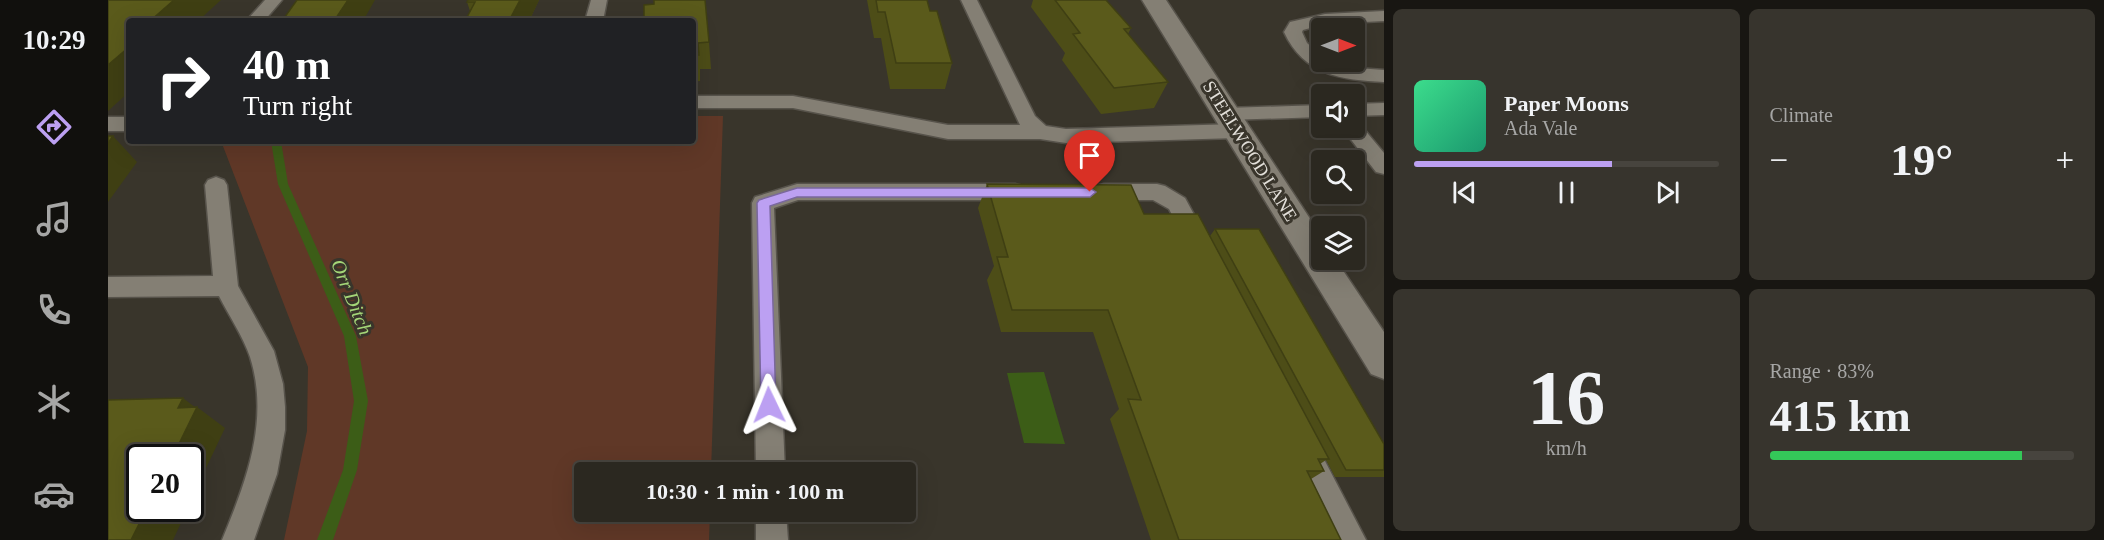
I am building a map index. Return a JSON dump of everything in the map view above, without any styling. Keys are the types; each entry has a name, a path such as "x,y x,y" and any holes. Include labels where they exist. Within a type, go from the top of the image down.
{"street":[{"name":"STEELWOOD LANE","path":"1154,0 1384,363"}],"lane":[{"path":"258,18 274,0"},
{"path":"595,18 599,0"},
{"path":"969,0 1027,120 1040,132"},
{"path":"1384,16 1325,19 1296,26 1293,32 1296,42 1317,62 1340,73 1384,76"},
{"path":"696,102 792,102 838,109 948,132 1040,132 1066,136 1232,122 1311,112"},
{"path":"1365,110 1384,109"},
{"path":"108,124 126,124"},
{"path":"1360,138 1384,167"},
{"path":"216,185 226,286 264,360 274,417 260,490 238,540"},
{"path":"770,462 763,203 797,192 1041,192"},
{"path":"1076,192 1157,192 1178,204 1210,267"},
{"path":"108,287 226,286"},
{"path":"1291,425 1350,540"},
{"path":"771,522 772,540"}],"shaded area":[{"path":"696,116 723,116 711,462 574,462 574,522 710,522 709,540 284,540 307,431 308,367 222,144 696,144"},
{"path":"1044,372 1065,444 1024,443 1007,373"}],"building":[{"path":"108,0 174,0 153,18 126,18 126,50 108,65"},
{"path":"297,0 348,0 336,18 284,18"},
{"path":"468,0 520,0 511,18 467,18 475,2 467,2"},
{"path":"654,0 705,0 709,42 698,43 699,55 696,55 696,18 644,18 644,5 654,4"},
{"path":"876,0 927,0 930,11 937,11 952,63 896,63 885,12 878,12"},
{"path":"1055,0 1106,0 1131,28 1124,29 1168,82 1114,88 1073,34 1080,33"},
{"path":"987,184 1131,185 1144,214 1198,214 1329,459 1318,459 1324,471 1307,471 1341,540 1179,540 1128,399 1141,400 1108,310 1012,310 997,257 1008,257"},
{"path":"1215,229 1259,229 1384,444 1384,470 1346,470"},
{"path":"183,398 178,408 197,407 179,444 126,444 126,522 140,522 131,540 108,540 108,400"}],"waterway":[{"name":"Orr Ditch","path":"276,144 283,184 350,336 361,401 350,470 325,540"}],"route":[{"path":"769,405 763,203 797,192 1090,192"}]}
